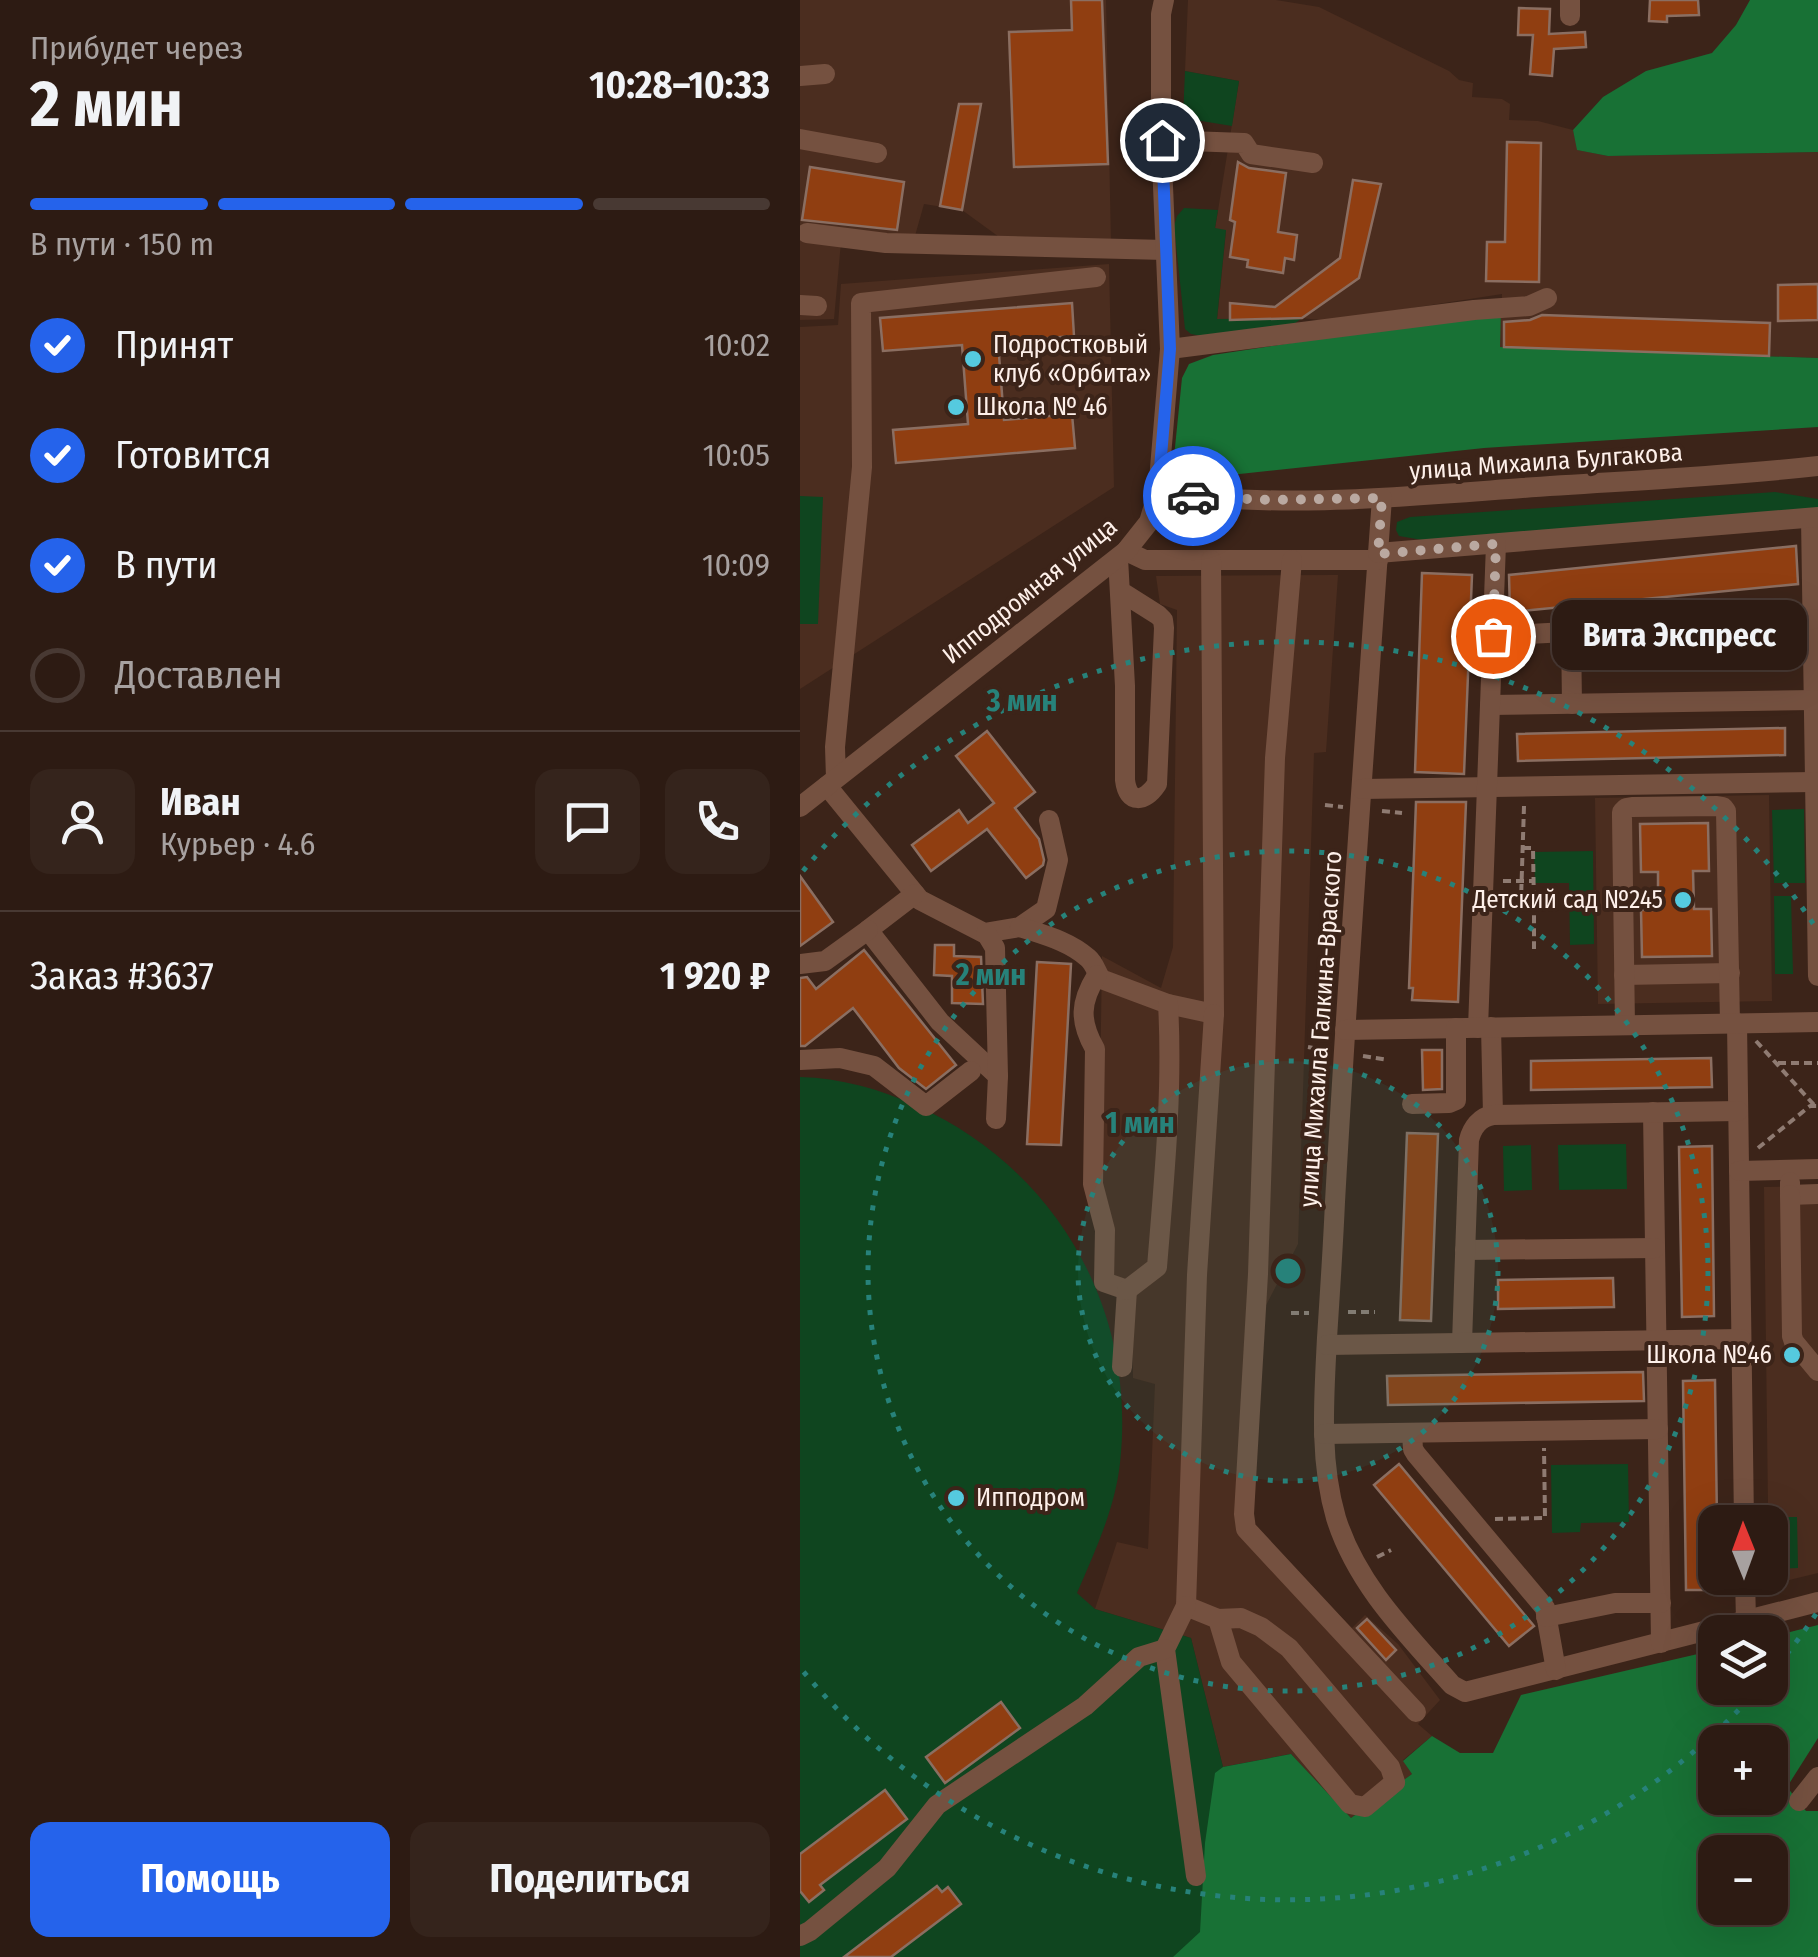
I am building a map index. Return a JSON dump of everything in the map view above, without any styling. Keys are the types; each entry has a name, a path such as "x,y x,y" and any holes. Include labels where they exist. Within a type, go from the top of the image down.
{"street":[{"name":"Ипподромная улица","path":"815,793 1122,555 1149,522 1158,492 1170,349 1162,140 1164,0"},
{"path":"800,76 825,74"},
{"path":"800,139 877,153"},
{"path":"1162,140 1244,143 1251,154 1313,163"},
{"path":"808,233 886,243 1166,250"},
{"path":"1050,820 1058,860 1046,909 1020,927 986,932 920,900 815,793 834,747 862,467 860,303 1096,277"},
{"path":"1170,349 1529,306 1547,298"},
{"name":"улица Михаила Булгакова","path":"1158,492 1268,500 1382,498 1818,466"},
{"name":"улица Михаила Галкина-Враского","path":"1382,498 1327,1345 1324,1434 1329,1488 1337,1520 1350,1555 1390,1616 1452,1684 1465,1692 1698,1633"},
{"path":"1120,591 1158,615 1164,628 1158,784 1150,795 1142,798 1127,791 1120,591 1122,555 1145,560 1378,557 1814,518 1818,976"},
{"path":"1492,1114 1485,1027 1484,882 1496,544"},
{"path":"1196,1876 1165,1649 1186,1606 1198,1275 1214,1014 1211,560"},
{"path":"1292,560 1274,758 1258,1274 1244,1514 1246,1529 1416,1712"},
{"path":"1493,636 1812,619"},
{"path":"1571,632 1572,704"},
{"path":"1490,705 1814,700"},
{"path":"1362,789 1525,786 1816,794"},
{"path":"1625,1025 1622,812 1626,808 1723,807 1727,816 1738,1110 1744,1505"},
{"path":"800,964 825,961 915,894"},
{"path":"1020,927 1067,943 1092,961 1102,979 1168,1004 1214,1014"},
{"path":"868,930 940,1022 998,1076"},
{"path":"986,932 995,948 996,1119"},
{"path":"1624,974 1730,973"},
{"path":"1097,975 1084,995 1084,1030 1095,1049 1093,1184 1105,1230 1104,1282 1127,1290"},
{"path":"1122,1367 1127,1290 1157,1267 1169,1074 1168,1004"},
{"path":"1345,1030 1818,1022"},
{"path":"1412,1104 1456,1100 1456,1028"},
{"path":"800,1052 823,1050 874,1066 926,1106 972,1071"},
{"path":"800,1060 840,1058"},
{"path":"1462,1343 1471,1132 1481,1120 1492,1114 1738,1110"},
{"path":"1653,1112 1661,1643"},
{"path":"1790,1170 1794,1342 1818,1371"},
{"path":"1739,1171 1818,1170"},
{"path":"1790,1195 1818,1194"},
{"path":"1465,1250 1655,1248"},
{"path":"1327,1345 1741,1339"},
{"path":"1324,1434 1658,1429"},
{"path":"1412,1433 1413,1449 1545,1608 1556,1670"},
{"name":"улица Михаила Галкина-Враского","path":"1769,1615 1818,1602"},
{"path":"1546,1617 1614,1604 1660,1603"},
{"path":"1186,1606 1218,1620 1241,1618 1261,1626 1290,1648 1390,1767 1395,1782 1365,1806 1350,1804 1231,1662 1218,1620"},
{"path":"800,1936 887,1868 937,1805 1086,1706 1139,1657 1165,1649"},
{"path":"1799,1801 1818,1777"}],"path":[{"path":"1525,786 1521,900 1534,907"},
{"path":"1325,805 1342,807"},
{"path":"1382,811 1402,813"},
{"path":"1523,848 1533,848 1534,949"},
{"path":"1484,882 1534,881"},
{"path":"1756,1040 1817,1106"},
{"path":"1308,1047 1324,1050"},
{"path":"1362,1056 1388,1060"},
{"path":"1776,1063 1818,1063"},
{"path":"1757,1149 1810,1106 1817,1106"},
{"path":"1348,1312 1375,1312"},
{"path":"1291,1313 1310,1313"},
{"path":"1470,1519 1546,1518 1544,1431"},
{"path":"1377,1557 1391,1550"}],"shaded area":[{"path":"800,0 1106,0 1111,243 1006,242 962,210 924,204 911,250 841,242 834,319 800,320"},
{"path":"1188,0 1276,0 1319,7 1449,71 1459,80 1473,83 1472,97 1502,99 1510,104 1509,120 1538,121 1573,130 1578,150 1608,156 1818,152 1818,358 1499,347 1502,294 1328,321 1217,320 1226,231 1215,229 1239,81 1185,71"},
{"name":"Школа № 46","path":"1109,264 1114,487 800,689 800,327 838,325 841,284"},
{"path":"1338,575 1326,752 1314,753 1298,1244 1263,1311 1251,1524 1352,1628 1365,1615 1398,1644 1440,1700 1418,1724 1432,1736 1403,1760 1412,1774 1351,1818 1291,1754 1223,1767 1191,1638 1095,1609 1117,1542 1148,1549 1155,1384 1133,1378 1132,1293 1097,1291 1102,956 1161,988 1173,947 1177,610 1160,604 1156,576"},
{"name":"Детский сад №245","path":"1769,795 1772,1001 1598,1004 1595,798"},
{"name":"Школа №46","path":"1818,1186 1818,1573 1788,1580 1788,1505 1768,1505 1764,1187"}],"green space":[{"path":"1750,0 1818,0 1818,152 1608,156 1577,150 1573,130 1603,97 1646,71 1712,53 1736,25"},
{"path":"1185,71 1239,81 1232,126 1183,118"},
{"path":"1184,208 1218,210 1215,228 1226,230 1217,319 1302,318 1290,327 1208,337 1185,329 1174,226"},
{"path":"1501,311 1500,347 1818,358 1818,427 1484,448 1184,480 1173,467 1182,378 1189,364 1213,355"},
{"path":"1775,492 1818,499 1818,509 1428,541 1399,536 1396,530 1397,522 1410,517"},
{"path":"800,496 823,497 818,624 800,624"},
{"path":"1804,809 1805,883 1774,883 1772,810"},
{"path":"1593,851 1594,944 1570,945 1569,883 1535,883 1534,852"},
{"path":"1774,896 1791,896 1793,974 1775,974"},
{"name":"Ипподром","path":"800,1077 845,1082 889,1094 967,1133 1010,1167 1047,1206 1077,1251 1100,1299 1115,1352 1122,1406 1120,1463 1114,1497 1077,1593 1095,1609 1191,1638 1223,1767 1291,1754 1328,1818 1220,1957 800,1957"},
{"path":"1626,1144 1627,1189 1559,1190 1558,1145"},
{"path":"1531,1145 1532,1190 1504,1191 1503,1146"},
{"path":"1628,1464 1629,1522 1581,1523 1580,1532 1552,1533 1551,1465"},
{"path":"1788,1517 1797,1517 1798,1568 1788,1568"},
{"path":"1818,1625 1818,1738 1788,1785 1788,1725 1698,1725 1698,1815 1788,1815 1788,1788 1806,1811 1818,1811 1818,1957 1173,1957 1200,1932 1205,1843 1215,1773 1223,1767 1291,1754 1351,1818 1412,1774 1403,1761 1432,1736 1460,1753 1493,1753 1521,1695 1698,1654 1698,1705 1788,1705 1788,1632"}],"building":[{"path":"1071,0 1102,0 1108,164 1014,167 1009,32 1072,30"},
{"path":"1650,0 1698,0 1699,15 1667,16 1667,22 1649,21"},
{"path":"1519,8 1550,9 1549,34 1585,32 1586,47 1554,49 1552,76 1530,74 1533,35 1518,35"},
{"path":"959,104 981,104 962,210 940,206"},
{"path":"1507,142 1541,143 1539,282 1486,281 1487,242 1505,242"},
{"path":"1238,162 1249,168 1286,173 1278,232 1297,235 1294,260 1285,258 1283,273 1247,267 1248,260 1230,257 1235,222 1230,220"},
{"path":"810,167 904,182 897,230 802,220"},
{"path":"1353,180 1381,184 1359,278 1302,318 1230,320 1230,303 1275,307 1340,258"},
{"path":"1818,284 1818,320 1778,321 1778,285"},
{"path":"1072,303 1074,336 998,342 1004,420 1072,414 1075,448 896,463 893,430 968,424 962,345 883,351 880,318"},
{"path":"1542,315 1770,323 1769,356 1504,347 1504,322"},
{"path":"1796,546 1798,584 1510,612 1509,575"},
{"path":"1422,573 1472,575 1464,774 1415,772"},
{"path":"1785,728 1785,755 1518,761 1517,734"},
{"path":"987,731 1035,792 1015,808 1039,839 1044,860 1026,878 987,829 931,871 912,845 959,810 968,823 994,803 956,756"},
{"path":"1416,802 1466,802 1458,1002 1412,1000 1413,988 1409,988"},
{"path":"1708,823 1709,871 1693,871 1694,909 1711,909 1712,956 1642,957 1641,910 1658,910 1658,872 1641,872 1640,824"},
{"path":"800,876 833,922 800,946"},
{"path":"935,945 954,945 954,956 981,957 983,1004 952,1003 952,976 934,975"},
{"path":"864,950 956,1065 926,1089 899,1068 853,1008 800,1046 800,978 807,977 816,989"},
{"path":"1037,962 1071,964 1061,1145 1027,1144"},
{"path":"1422,1050 1442,1050 1442,1089 1423,1090"},
{"path":"1711,1058 1712,1087 1531,1090 1531,1061"},
{"path":"1407,1133 1438,1134 1431,1321 1400,1320"},
{"path":"1712,1146 1714,1316 1682,1317 1679,1147"},
{"path":"1613,1278 1614,1307 1498,1309 1498,1280"},
{"path":"1643,1372 1644,1401 1388,1405 1387,1376"},
{"path":"1715,1380 1717,1505 1698,1505 1698,1590 1686,1590 1683,1381"},
{"path":"1399,1464 1534,1626 1509,1646 1374,1485"},
{"path":"1367,1619 1396,1650 1386,1660 1357,1628"},
{"path":"1001,1702 1020,1728 945,1783 926,1757"},
{"path":"885,1790 907,1819 820,1885 824,1890 809,1902 800,1891 800,1854"},
{"path":"937,1886 942,1892 948,1887 961,1904 891,1957 844,1957"}],"way so far":[{"path":"1193,496 1268,500 1382,498 1378,554 1496,544 1493,636"}],"place":[{"name":"Подростковый клуб «Орбита»","path":"973,359"},
{"name":"Школа № 46","path":"956,407"},
{"name":"Вита Экспресс","path":"1493,636"},
{"name":"Детский сад №245","path":"1683,900"},
{"name":"Школа №46","path":"1792,1355"},
{"name":"Ипподром","path":"956,1498"}],"route":[{"path":"1162,140 1170,349 1158,492 1193,496"}]}
